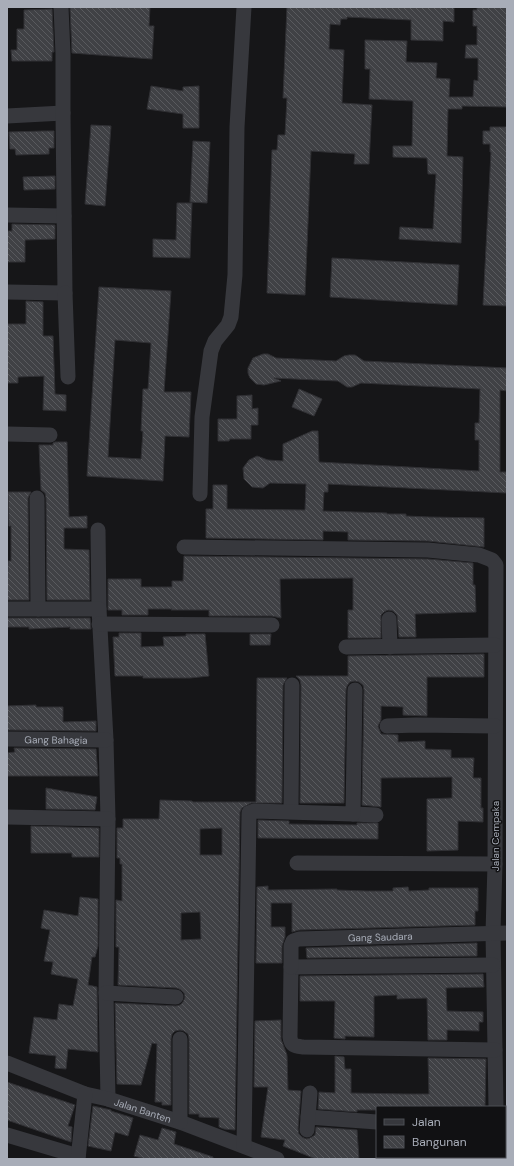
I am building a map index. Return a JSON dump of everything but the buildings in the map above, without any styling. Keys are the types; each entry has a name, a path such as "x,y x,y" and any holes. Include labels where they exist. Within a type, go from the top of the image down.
{"street":[{"path":"61,7 63,54 65,293 68,377"},
{"path":"200,494 202,417 211,351 215,341 228,325 231,317 235,275 237,127 244,7"},
{"path":"7,116 63,113"},
{"path":"7,215 64,216"},
{"path":"7,292 65,293"},
{"path":"7,434 50,435"},
{"path":"37,498 38,609"},
{"path":"98,530 99,617 106,740 108,819 106,993 108,1099"},
{"path":"184,547 434,550 479,555 492,560 500,573"},
{"name":"Jalan Cempaka","path":"496,1106 493,965 500,933 495,864 501,796 495,726 501,687 495,645 500,573"},
{"path":"7,609 38,609 99,617 272,625"},
{"path":"389,620 390,647"},
{"path":"346,647 495,645"},
{"path":"291,811 292,685"},
{"path":"353,814 355,690"},
{"path":"387,726 495,726"},
{"name":"Gang Bahagia","path":"7,739 106,740"},
{"path":"244,1146 249,813 254,811 291,811 376,815"},
{"path":"7,817 108,819"},
{"path":"296,863 495,864"},
{"name":"Gang Saudara","path":"495,1050 295,1046 291,1043 290,1037 291,946 293,941 299,939 500,933"},
{"path":"291,967 493,965"},
{"path":"106,993 176,997"},
{"path":"180,1039 180,1122"},
{"name":"Jalan Banten","path":"7,1063 85,1094 108,1099 180,1122 277,1159"},
{"path":"310,1093 307,1123 376,1122"},
{"path":"7,1134 78,1158 85,1094"}]}
